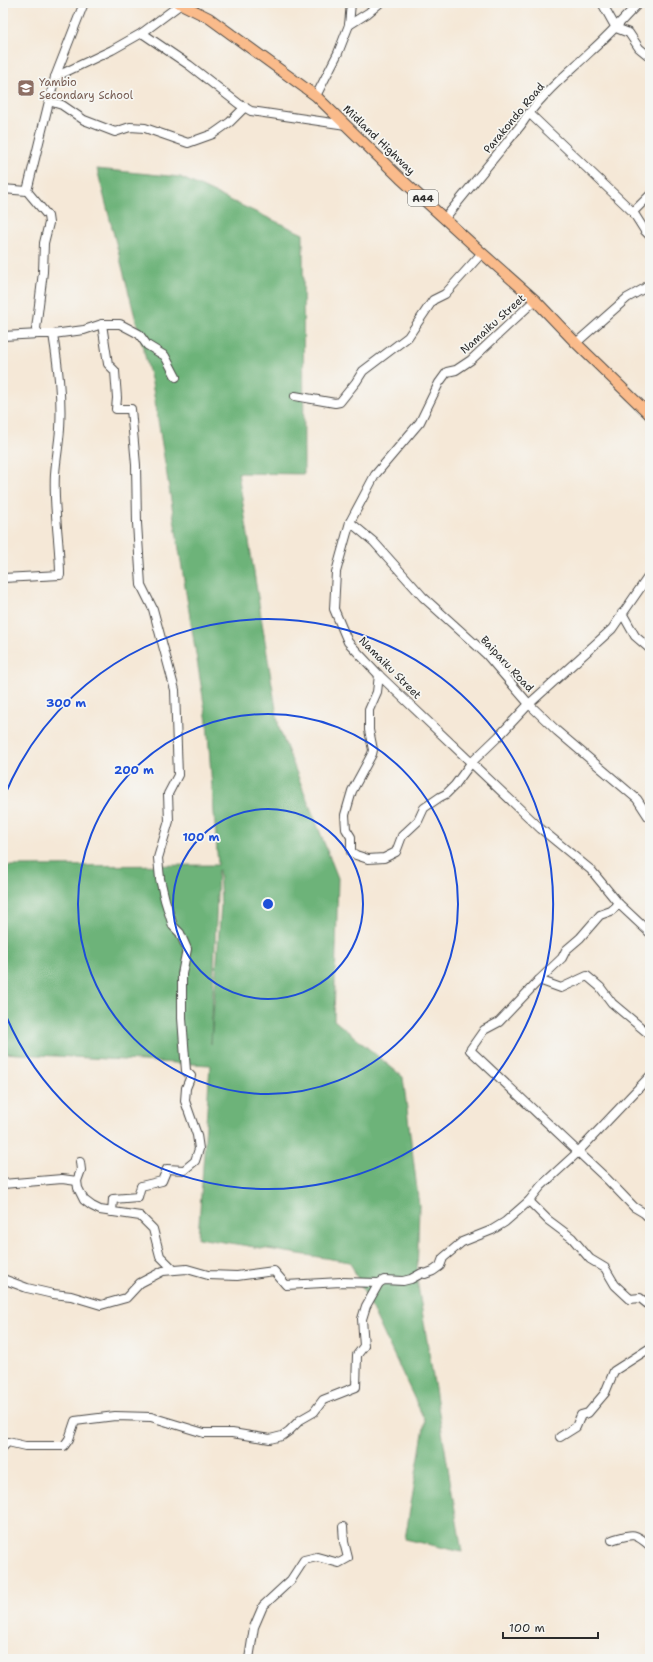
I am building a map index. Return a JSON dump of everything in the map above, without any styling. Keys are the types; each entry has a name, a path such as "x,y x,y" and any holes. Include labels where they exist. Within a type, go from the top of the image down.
{"main road":[{"name":"Midland Highway","path":"180,3 194,6 316,96 482,253 535,300 576,343 650,415"}],"street":[{"path":"27,191 55,77 84,3"},
{"path":"55,77 112,50 142,33 180,3"},
{"path":"316,96 338,53 349,25 350,3"},
{"path":"349,25 368,13 380,3"},
{"path":"602,3 616,28 629,34 639,48 650,57"},
{"name":"Parakondo Road","path":"445,218 521,125 529,113 568,72 616,28 639,3"},
{"path":"142,33 251,111 346,125"},
{"path":"49,101 62,104 84,120 116,132 130,127 145,128 188,142 213,134 230,122 245,107"},
{"path":"529,113 633,212 650,236"},
{"path":"3,189 27,191 48,216 49,223 44,243 43,272 36,321 36,329 39,334"},
{"path":"633,212 650,195"},
{"path":"295,396 335,403 340,402 363,371 408,337 433,300 445,294 482,253"},
{"path":"576,343 628,298 646,288 650,283"},
{"name":"Namaiku Street","path":"535,300 471,360 456,370 447,372 438,383 420,422 375,475 350,522 336,572 334,610 348,642 379,675 541,829 591,870 619,904 650,933"},
{"path":"3,336 53,334 84,330 102,324 120,324 139,334 147,345 164,356 176,377"},
{"path":"102,324 108,364 115,371 118,398 116,409 131,409 136,465 137,523 141,585 153,609 175,690 178,775 168,794 169,821 158,858 160,879 173,926 180,933 187,949 182,974 182,1018 186,1071 191,1076 186,1088 185,1101 197,1135 199,1149 195,1161 184,1170 167,1169 162,1181 141,1186 138,1196 113,1199 112,1212"},
{"path":"3,578 60,575 55,505 55,474 60,430 61,390 53,334"},
{"name":"Baiparu Road","path":"350,522 374,542 423,598 486,654 529,704 557,731 637,799 650,818"},
{"path":"379,675 377,692 369,710 369,730 373,750 352,791 345,815 346,829 351,837 351,852 356,856 368,859 384,858 396,852 402,836 418,821 424,808 446,794 455,785 471,763 529,704 612,629 650,574"},
{"path":"622,613 635,636 650,649"},
{"path":"619,904 600,915 580,938 566,950 562,958 499,1022 484,1030 470,1050 577,1153 607,1179 634,1207 650,1219"},
{"path":"539,980 561,988 587,976 600,987 602,992 612,1003 650,1035"},
{"path":"3,1447 8,1442 25,1446 64,1446 69,1439 75,1421 115,1416 151,1417 204,1433 232,1433 270,1439 282,1436 300,1420 314,1412 323,1400 356,1387 357,1355 364,1346 362,1319 366,1306 379,1283 384,1280 403,1281 433,1271 440,1266 446,1254 462,1242 492,1230 505,1222 529,1201 541,1186 577,1153 650,1076"},
{"path":"80,1162 81,1170 77,1181 78,1188 84,1200 100,1210 140,1216 153,1229 160,1256 173,1269"},
{"path":"3,1184 62,1179 77,1181"},
{"path":"529,1201 548,1220 572,1238 590,1259 605,1268 615,1285 630,1299 640,1298 650,1306"},
{"path":"3,1279 27,1288 71,1296 101,1305 126,1298 140,1283 157,1273 173,1269 187,1269 208,1274 237,1276 274,1271 286,1285 341,1282 379,1283"},
{"path":"560,1437 576,1428 581,1415 588,1413 605,1393 614,1371 650,1348"},
{"path":"249,1659 254,1627 263,1606 291,1580 304,1560 317,1557 338,1564 348,1558 344,1542 343,1527"},
{"path":"612,1540 631,1534 640,1536 650,1546"}],"green space":[{"path":"97,169 180,177 303,234 304,474 238,473 279,728 338,878 334,1020 403,1077 419,1205 417,1280 462,1552 405,1539 425,1421 350,1262 198,1238 210,1065 3,1053 3,866 218,865 207,722 152,383","holes":["218,870 221,904 211,1044"]}],"place":[{"name":"Yambio Secondary School","path":"26,88"}]}
